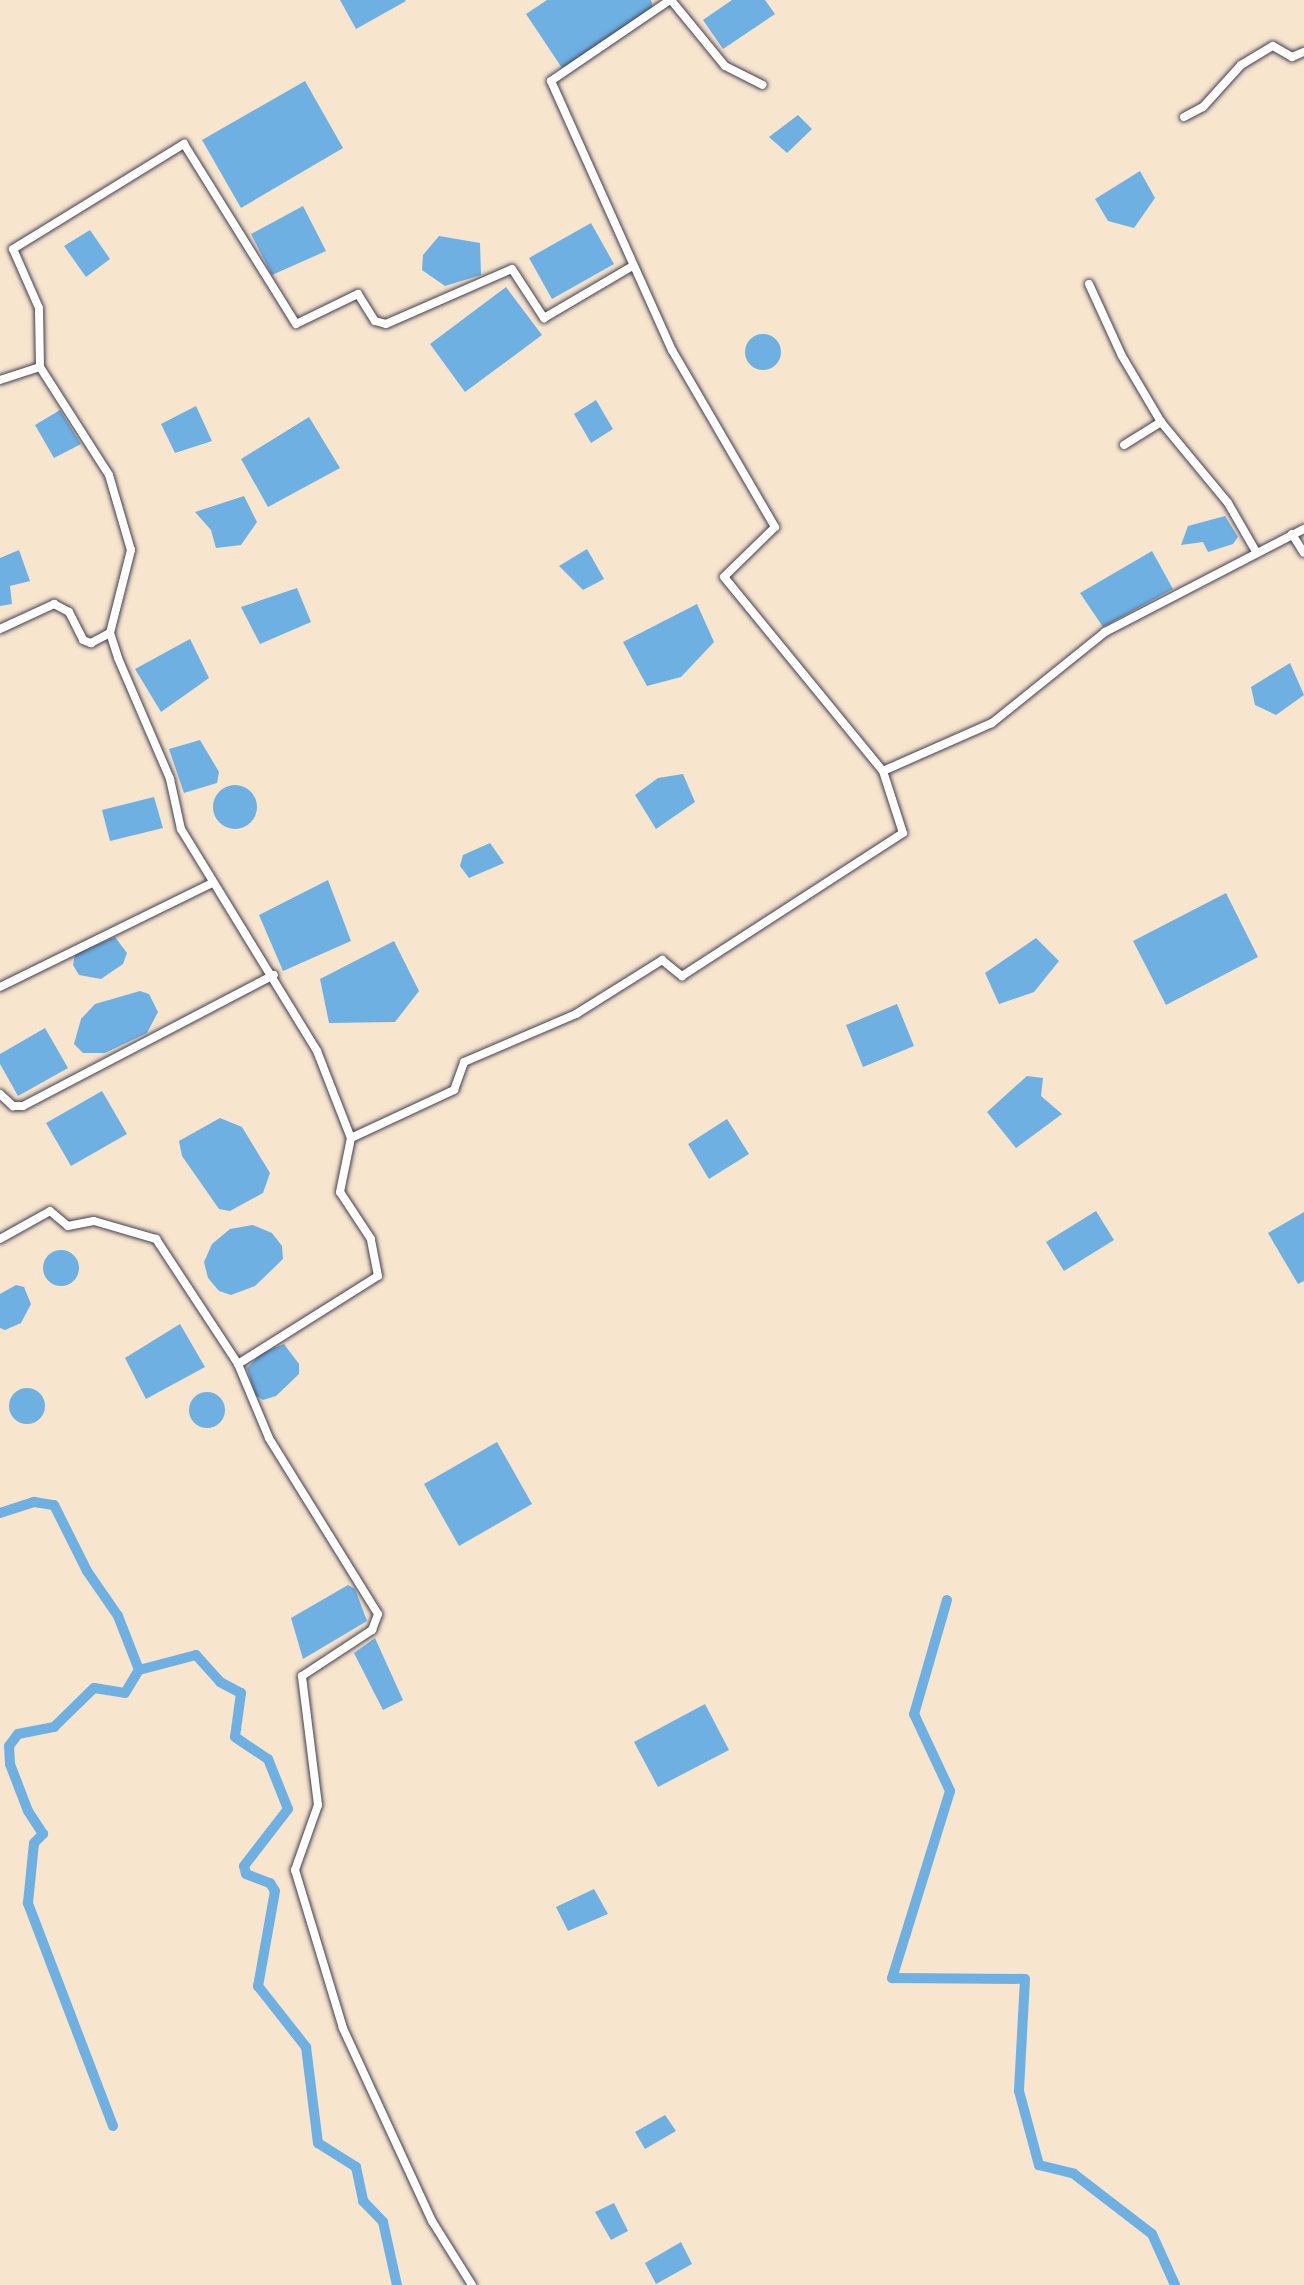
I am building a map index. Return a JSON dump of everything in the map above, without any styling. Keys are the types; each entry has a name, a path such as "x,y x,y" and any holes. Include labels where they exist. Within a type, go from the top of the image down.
{"street":[{"path":"351,1138 454,1090 464,1062 576,1014 662,960 682,976 903,833 883,771 724,577 775,527 672,350 631,267 551,81 670,0 725,66 763,85"},
{"path":"1184,117 1203,107 1241,65 1273,46 1292,57 1304,52"},
{"path":"238,1364 378,1276 371,1239 340,1192 351,1138 317,1051 274,975 212,883 181,829 170,779 110,633 131,550 125,515 109,475 40,367 39,308 13,249 184,144 296,324 358,294 375,321 386,324 512,269 544,318 631,267"},
{"path":"1089,284 1122,356 1161,422 1228,503 1255,550"},
{"path":"0,380 40,367"},
{"path":"1124,445 1161,422"},
{"path":"883,771 992,723 1105,632 1255,550 1304,529"},
{"path":"1292,534 1304,553"},
{"path":"0,629 54,604 69,612 83,640 91,643 110,633"},
{"path":"0,987 212,883"},
{"path":"0,1094 13,1106 23,1106 274,975"},
{"path":"0,1239 50,1211 68,1226 94,1221 156,1239 238,1364 269,1438 378,1614 372,1630 302,1676 318,1805 295,1870 355,2057 432,2221 472,2285"}],"water":[{"path":"340,0 405,0 406,1 356,29"},
{"path":"547,0 651,0 653,8 562,68 526,14"},
{"path":"732,0 765,0 775,14 723,49 703,20"},
{"path":"305,81 343,148 241,208 202,140"},
{"path":"798,115 812,129 787,153 769,137"},
{"path":"1140,171 1155,198 1134,228 1108,221 1095,199"},
{"path":"303,206 326,251 272,275 251,234"},
{"path":"591,223 614,264 552,299 529,258"},
{"path":"90,230 110,259 86,277 64,246"},
{"path":"439,236 480,243 481,275 445,286 422,270 423,255"},
{"path":"506,287 542,335 465,392 430,344"},
{"path":"763,334 776,339 781,352 776,365 763,370 750,365 745,352 750,339"},
{"path":"596,400 613,429 591,443 574,414"},
{"path":"196,406 212,441 175,453 161,424"},
{"path":"60,410 81,444 54,458 35,425"},
{"path":"309,417 340,468 268,507 241,459"},
{"path":"244,496 257,522 241,545 216,548 211,530 195,512"},
{"path":"1225,516 1238,537 1233,544 1208,552 1203,542 1181,545 1188,526"},
{"path":"587,549 604,579 583,590 559,566"},
{"path":"19,550 30,581 10,586 12,604 0,606 0,558"},
{"path":"1152,551 1173,589 1103,627 1080,593"},
{"path":"297,588 311,622 260,644 241,607"},
{"path":"697,604 714,642 681,677 647,686 623,642"},
{"path":"190,639 209,678 161,712 135,669"},
{"path":"1290,663 1304,695 1276,715 1255,705 1251,687"},
{"path":"200,740 219,772 217,783 184,793 169,749"},
{"path":"683,774 695,802 656,829 635,795 658,778"},
{"path":"235,785 250,792 257,807 250,822 235,829 220,822 213,807 220,792"},
{"path":"154,797 163,828 110,841 102,810"},
{"path":"490,843 504,863 469,878 460,866 463,855"},
{"path":"328,880 351,941 283,971 259,915"},
{"path":"1226,893 1258,957 1166,1005 1133,941"},
{"path":"115,937 127,953 123,964 101,979 79,975 73,965 75,954"},
{"path":"1036,938 1059,961 1034,992 999,1004 985,973"},
{"path":"394,941 419,991 395,1022 329,1023 320,979"},
{"path":"140,991 149,994 158,1012 147,1033 105,1053 83,1053 74,1044 81,1019 95,1004"},
{"path":"897,1004 914,1046 863,1067 846,1025"},
{"path":"45,1028 68,1068 18,1096 0,1064 0,1054"},
{"path":"1027,1076 1043,1078 1041,1096 1062,1114 1016,1148 987,1112"},
{"path":"102,1091 127,1134 71,1166 46,1123"},
{"path":"220,1118 242,1127 270,1173 263,1193 230,1211 219,1209 182,1156 179,1141"},
{"path":"727,1119 749,1154 709,1179 688,1144"},
{"path":"1096,1211 1114,1240 1064,1271 1046,1242"},
{"path":"1304,1212 1304,1281 1298,1284 1268,1233"},
{"path":"253,1225 272,1233 282,1246 283,1259 255,1286 231,1295 219,1291 208,1278 204,1262 212,1244 230,1229"},
{"path":"61,1250 74,1255 79,1268 74,1281 61,1286 48,1281 43,1268 48,1255"},
{"path":"16,1285 24,1287 31,1304 21,1323 5,1330 0,1328 0,1294"},
{"path":"180,1324 205,1367 146,1399 125,1358"},
{"path":"284,1344 299,1364 299,1374 276,1396 263,1400 255,1395 247,1368 262,1353"},
{"path":"27,1388 40,1393 45,1406 40,1419 27,1424 14,1419 9,1406 14,1393"},
{"path":"207,1392 220,1397 225,1410 220,1423 207,1428 194,1423 189,1410 194,1397"},
{"path":"497,1442 532,1504 459,1546 424,1484"},
{"path":"348,1585 355,1589 367,1621 303,1659 291,1618"},
{"path":"375,1638 403,1700 383,1710 354,1653"},
{"path":"705,1704 729,1750 658,1787 634,1742"},
{"path":"594,1889 608,1914 568,1931 556,1907"},
{"path":"665,2115 676,2131 645,2149 635,2132"},
{"path":"614,2203 628,2231 611,2240 595,2212"},
{"path":"681,2242 692,2264 656,2284 645,2263"}],"waterway":[{"path":"0,1513 34,1502 54,1505 87,1571 118,1616 139,1670 196,1655 220,1682 241,1693 235,1737 268,1759 288,1809 244,1866 246,1874 270,1883 275,1891 258,1986 306,2047 318,2143 356,2167 363,2201 383,2222 397,2285"},
{"path":"947,1600 914,1714 950,1791 892,1978 1025,1979 1019,2091 1039,2165 1074,2174 1152,2234 1175,2285"},
{"path":"113,2126 28,1903 34,1843 43,1834 28,1811 10,1764 9,1746 18,1734 54,1727 94,1688 125,1693 139,1670"}]}
